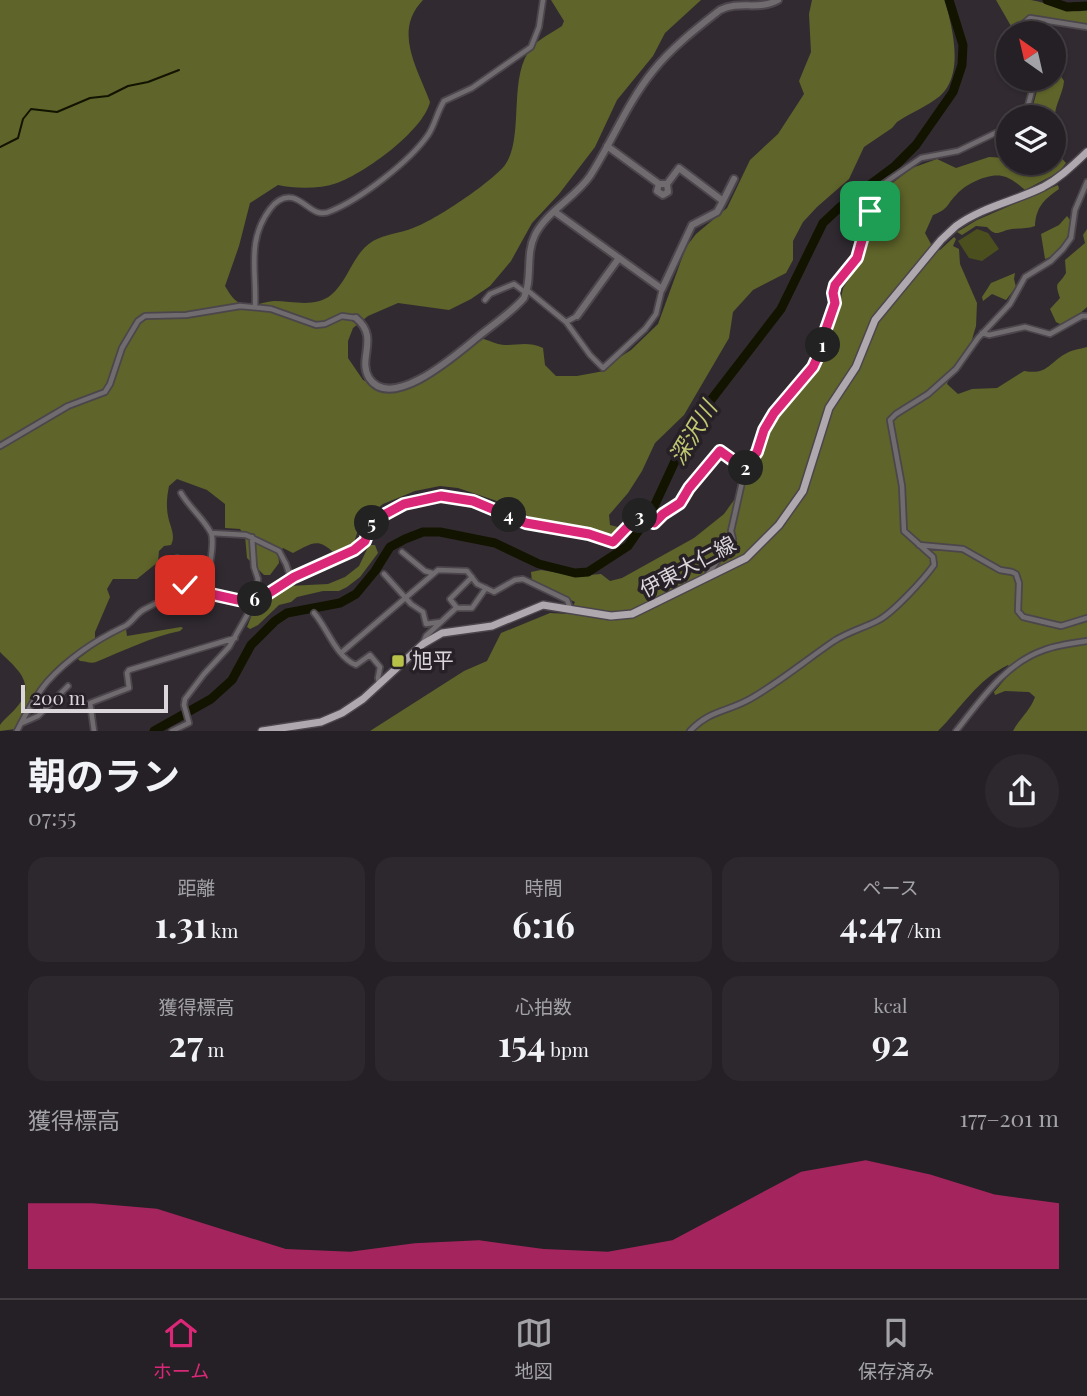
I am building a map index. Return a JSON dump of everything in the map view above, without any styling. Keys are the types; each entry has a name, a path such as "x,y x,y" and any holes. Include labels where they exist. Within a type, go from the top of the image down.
{"main road":[{"name":"伊東大仁線","path":"262,731 334,718 349,709 423,644 442,633 492,626 543,605 625,616 644,610 737,564 754,551 791,509 807,482 829,408 856,367 875,320 941,240 961,222 1059,177 1087,152"}],"street":[{"path":"254,307 255,239 277,201 292,198 315,212 330,212 385,176 415,151 430,132 444,101 472,88 531,47 539,27 543,0"},
{"path":"0,446 68,406 105,392 122,348 138,321 145,316 186,315 234,307 254,307 271,309 316,325 342,316 356,318 365,327 368,335 366,364 369,377 379,386 396,388 423,378 447,362 520,302 527,291 532,243 539,228 582,186 653,71 707,20 725,7 765,6 778,0"},
{"path":"1027,21 1030,18 1049,21"},
{"path":"1066,24 1087,27"},
{"path":"704,580 733,539 731,531 745,469 757,452 764,430 774,413 813,367 825,341 835,303 835,285 857,258 874,193 922,158 958,151 996,133"},
{"path":"607,146 663,184 679,168 723,201"},
{"path":"485,300 490,294 514,284 527,291 566,322 603,368 645,329 656,314 662,289 692,225 717,212 734,178"},
{"path":"690,731 702,718 747,701 835,640 877,621 934,565 933,557 906,535 902,527 902,486 890,420 928,394 956,369 982,333 1010,304 1025,277 1051,261 1068,243 1076,204 1086,185"},
{"path":"555,212 662,289"},
{"path":"566,322 577,316 619,258"},
{"path":"982,333 989,335 1025,327 1050,334 1082,316 1087,316"},
{"path":"172,731 190,723 184,705 185,699 204,674 224,655 256,600 291,579 354,550 368,536 373,521 404,504 441,496 473,501 526,523 589,534 613,542 640,516 654,523 680,503 720,451 745,469"},
{"path":"181,493 211,533 207,593"},
{"path":"211,533 251,537 279,551 291,579"},
{"path":"251,537 258,579 256,600"},
{"path":"919,545 963,549 1000,570 1016,574 1018,611 1023,617 1061,626 1087,618"},
{"path":"402,552 425,571 432,573"},
{"path":"177,558 186,592"},
{"path":"341,653 438,570 469,572 477,583 496,592 515,580 523,579 567,600 570,608"},
{"path":"384,574 423,612 426,624 440,622"},
{"path":"456,608 450,599 472,578"},
{"path":"423,644 426,636 456,608 472,608 486,588"},
{"path":"17,731 39,692 69,661 111,631 124,627 140,612 186,592 256,600"},
{"path":"238,600 248,611"},
{"path":"314,612 341,653 355,665 370,655 380,667 379,684"},
{"path":"94,731 90,703 129,688 127,673 130,670 236,638"},
{"path":"956,731 987,690 1017,664 1045,649 1087,640"},
{"path":"21,723 34,719 68,686"}],"green space":[{"path":"0,0 423,0 414,12 409,37 414,63 430,102 425,113 405,138 391,150 349,178 316,187 278,185 250,203 225,286 237,301 251,305 274,301 311,303 325,299 337,289 366,246 434,218 476,191 505,165 514,139 520,74 524,59 535,44 562,26 564,21 551,0 701,0 665,33 653,56 617,100 595,147 559,194 532,223 511,261 490,286 449,310 398,303 368,316 353,328 348,341 348,358 363,380 391,393 419,380 478,338 501,345 530,344 543,348 545,365 556,376 577,376 604,371 631,350 658,324 686,247 696,234 727,208 750,160 778,134 804,94 799,81 811,52 809,14 812,0 945,0 953,37 954,63 948,86 940,96 897,122 864,147 849,179 803,222 793,241 793,260 786,273 753,290 733,312 729,338 684,415 655,443 628,493 609,515 610,525 622,528 613,538 534,520 494,500 458,488 440,486 415,491 383,504 361,522 354,542 333,552 318,543 293,553 283,548 278,553 279,563 270,575 264,575 247,558 245,536 240,529 225,528 225,504 207,490 177,479 169,486 167,497 167,512 173,534 171,545 164,546 159,551 158,562 137,579 113,579 107,589 110,597 95,632 95,639 68,657 47,677 30,700 15,729 0,731 0,725 22,699 25,684 23,677 0,652"},
{"path":"996,0 1031,0 1065,10 1087,10 1087,25 1034,15 1021,21 1008,21"},
{"path":"1037,91 1062,91 1057,105 1033,105"},
{"path":"989,157 996,157 996,175 1053,175 1025,190 1002,176 990,176 961,190 945,209 933,215 925,233 931,244 940,250 954,237 956,239 953,246 959,249 960,264 977,303 976,326 971,343 947,384 958,394 972,389 997,388 1024,371 1043,370 1067,353 1087,347 1087,731 1013,731 1035,697 1029,692 1005,691 995,695 994,692 1012,671 1008,665 987,678 938,731 370,731 464,671 487,661 501,633 550,613 569,614 575,602 532,581 531,572 541,570 577,576 601,574 610,581 622,578 694,538 724,514 739,493 775,422 807,379 830,340 843,288 865,255 876,208 886,188 912,168 937,159 956,168"},
{"path":"1058,185 1059,189 1039,209 1035,226 996,233 987,227 976,226 962,235 957,232 977,220"},
{"path":"1067,216 1070,227 1067,239 1061,249 1045,259 1041,234 1059,225"},
{"path":"977,229 988,233 999,249 982,261 969,258 958,241"},
{"path":"1087,229 1087,307 1062,325 1056,322 1050,309 1060,298 1057,286 1066,273 1065,260 1085,243 1083,235"},
{"path":"1015,273 1016,287 1006,300 992,294 983,301 982,297 991,283"},
{"path":"369,545 375,545 378,553 360,577 347,587 339,591 323,591 297,597 291,602 279,605 258,625 250,629 247,627 255,607 288,586 328,584 345,577 359,566"},
{"path":"183,628 180,631 96,662 78,659 113,633 126,629 127,636"}],"waterway":[{"name":"深沢川","path":"154,731 211,699 232,680 251,645 275,621 287,613 340,603 356,594 390,547 405,539 423,532 440,532 495,543 539,564 575,573 588,572 628,546 651,513 676,459 711,400 781,309 823,223 895,166 916,145 953,92 962,65 963,45 949,0"},
{"name":"深沢川","path":"1047,0 1067,7 1087,6"},
{"path":"0,147 18,138 23,119 31,109 57,112 90,98 108,96 128,86 148,82 179,70"}],"place":[{"name":"旭平","path":"398,661"}],"route":[{"path":"185,585 186,592 257,601 294,577 354,550 365,541 371,524 378,518 404,504 441,496 473,501 526,523 589,534 613,542 638,516 654,523 680,503 720,451 745,469 757,452 764,430 774,413 813,367 825,341 835,303 835,285 857,258 870,211"}]}
